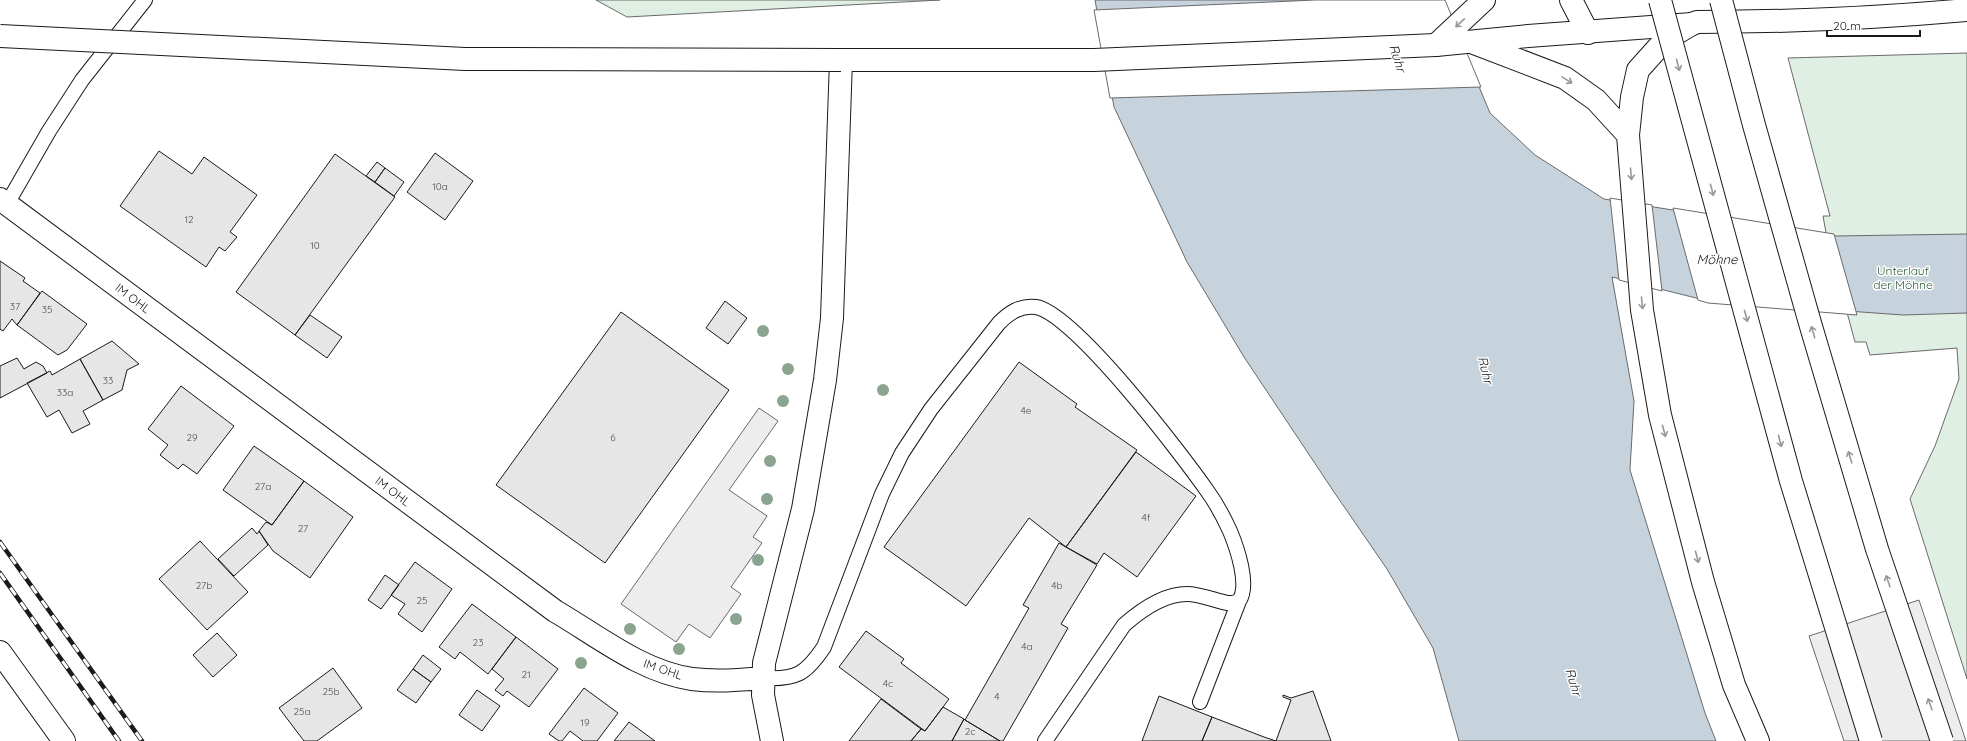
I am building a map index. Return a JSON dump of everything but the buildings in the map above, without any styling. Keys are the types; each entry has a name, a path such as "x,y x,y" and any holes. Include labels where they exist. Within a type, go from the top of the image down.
{"main road":[{"path":"1436,45 1484,0"},
{"path":"1570,0 1588,33"},
{"path":"1660,0 1791,481 1871,741"},
{"path":"1721,0 1756,133 1850,459 1877,549 1942,741"},
{"path":"1758,741 1734,685 1716,628 1660,415 1642,310 1628,135 1632,96 1638,70 1665,40 1697,22 1764,22 1896,16 1967,10"},
{"path":"0,36 465,59 1094,60 1474,43 1528,36 1588,33 1692,24"},
{"path":"1474,43 1565,78 1596,100 1628,135"},
{"path":"772,741 763,695 763,678 767,646 803,509 825,380 832,318 836,163 841,60"},
{"name":"IM OHL","path":"4,202 555,611 641,663 661,670 691,678 711,680 727,681 763,678"},
{"path":"0,652 64,741"}],"lane":[{"path":"4,202 82,80 145,0"},
{"path":"763,678 780,679 794,677 813,663 824,647 882,494 902,453 931,409 989,335 1010,312 1024,307 1037,307 1049,312 1062,321 1087,344 1130,392 1208,492 1230,532 1243,575 1242,596 1200,702"},
{"path":"1045,741 1124,625 1135,615 1167,598 1188,594 1227,603 1239,601"}],"green space":[{"path":"596,0 940,0 627,17"},
{"name":"Unterlauf der Möhne","path":"1967,53 1967,679 1910,499 1935,446 1959,379 1957,348 1870,355 1866,342 1855,342 1827,238 1823,216 1830,216 1788,58"}],"shaded area":[{"path":"759,408 778,421 729,490 767,516 753,537 762,543 731,587 741,594 710,638 689,624 676,642 621,604"},
{"path":"1919,600 1966,741 1844,741 1809,636"}],"water":[{"path":"1095,0 1443,0 1490,113 1535,155 1604,199 1835,236 1967,234 1967,313 1903,315 1708,301 1612,277 1634,401 1630,470 1705,713 1716,741 1459,741 1433,648 1387,569 1244,357 1187,262 1114,107"}],"pier":[{"path":"1315,0 1445,0 1481,87 1110,98 1094,10"},
{"path":"1610,198 1652,205 1662,291 1619,280"},
{"path":"1673,208 1834,234 1857,315 1708,303 1698,300"}],"railway":[{"path":"0,542 142,741"},
{"path":"0,573 119,741"}],"water label":[{"name":"Ruhr","path":"1398,58"},
{"name":"Möhne","path":"1717,259"},
{"name":"Ruhr","path":"1486,370"},
{"name":"Ruhr","path":"1574,682"}]}
